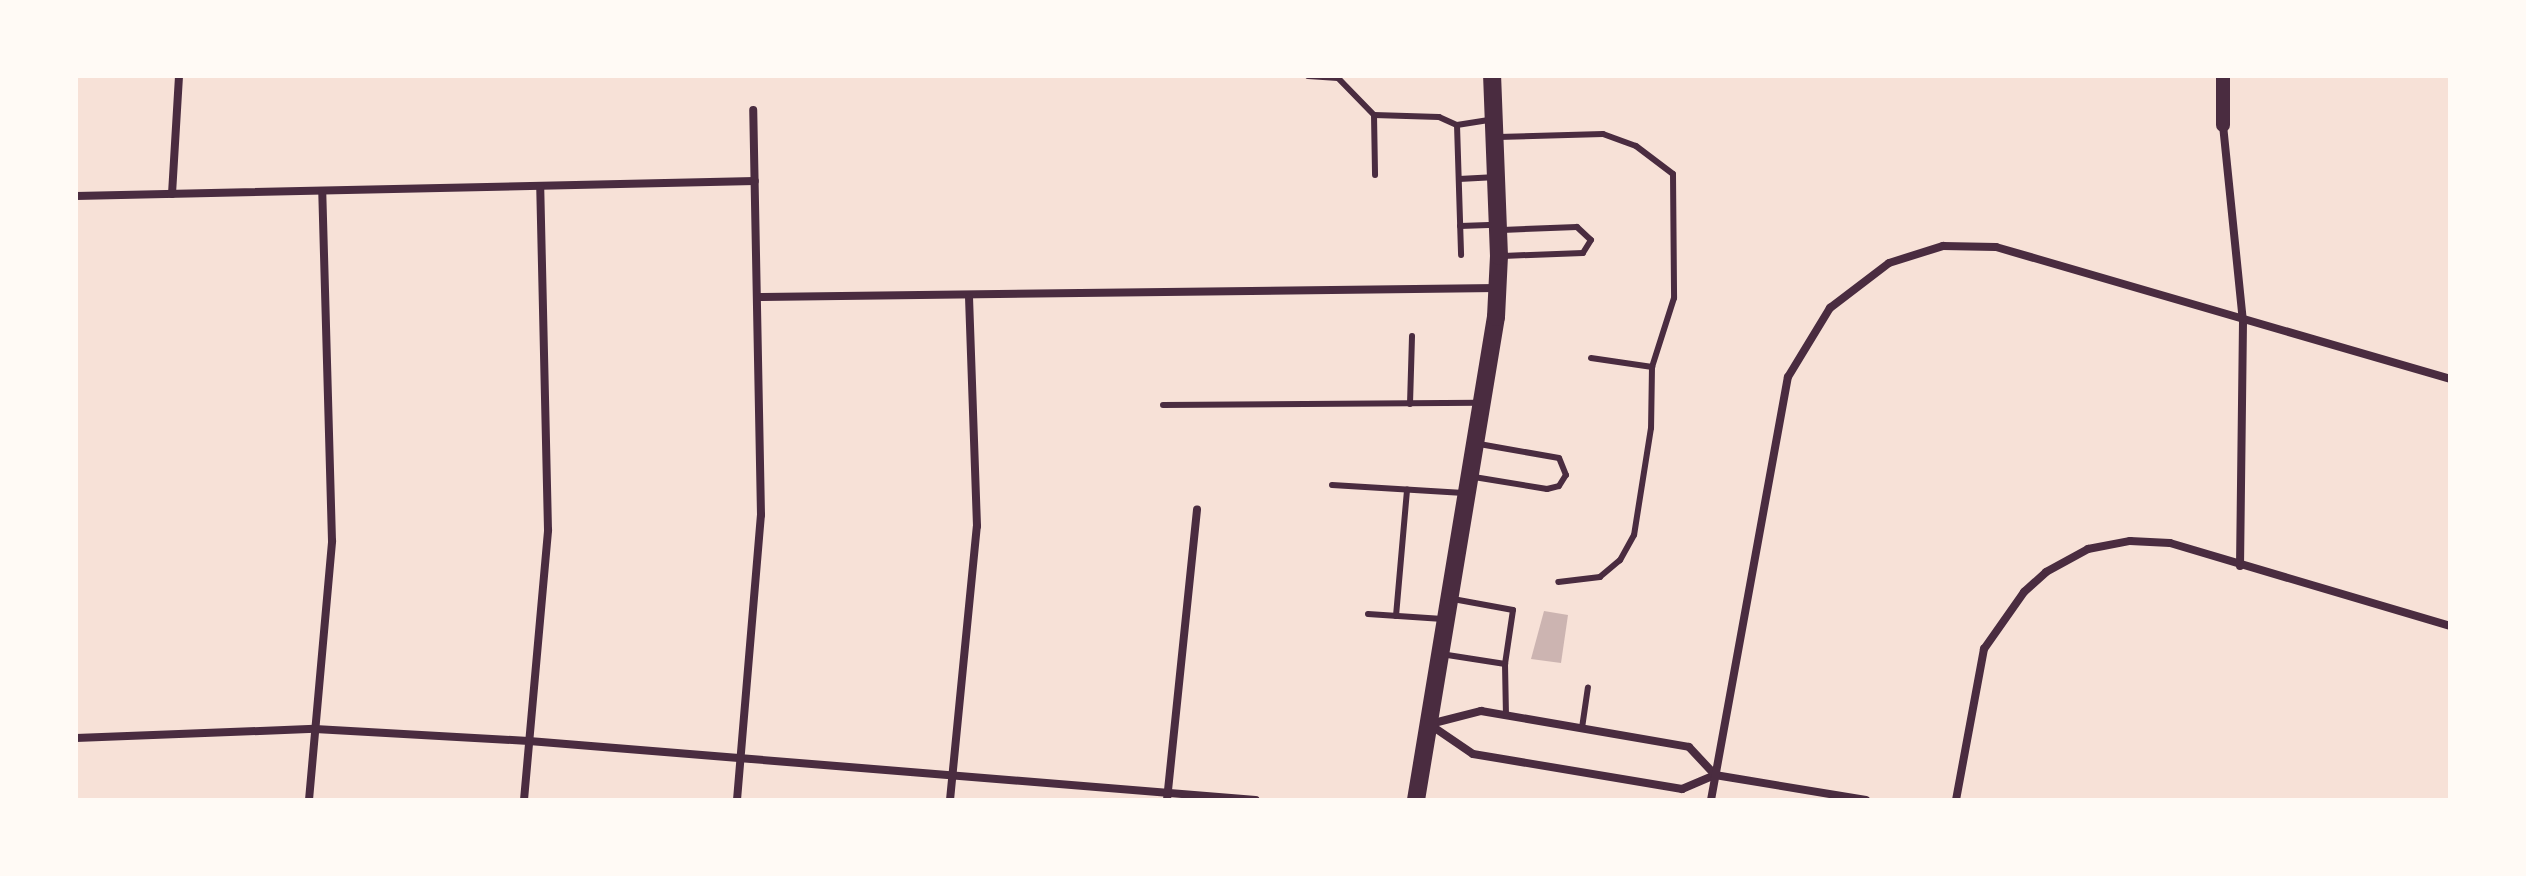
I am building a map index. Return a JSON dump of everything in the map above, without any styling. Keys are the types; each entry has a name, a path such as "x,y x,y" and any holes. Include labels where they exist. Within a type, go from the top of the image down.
{"main road":[{"path":"1416,800 1476,443 1498,288 1492,76"}],"street":[{"path":"172,194 179,76"},
{"path":"2223,76 2223,125 2243,322 2240,566"},
{"path":"737,800 761,515 753,110"},
{"path":"76,196 755,181"},
{"path":"524,800 548,530 540,186"},
{"path":"309,800 332,541 322,191"},
{"path":"1711,800 1780,405 1799,353 1847,293 1889,263 1970,244 2021,253 2243,322 2450,379"},
{"path":"757,297 969,298 1498,288"},
{"path":"950,800 977,526 969,298"},
{"path":"1168,796 1197,510"},
{"path":"1956,800 1984,649 2003,616 2046,572 2088,549 2130,541 2170,543 2450,626"},
{"path":"1429,724 1481,711 1689,747 1715,775"},
{"path":"1429,724 1473,754 1682,789 1715,775 1866,800"},
{"path":"76,738 315,729 529,741 1168,796 1256,800"}],"lane":[{"path":"1308,76 1338,78 1374,115 1375,175"},
{"path":"1374,115 1439,117 1457,125 1493,122 1603,134 1636,146 1673,174 1674,298 1652,367 1651,428 1634,535 1620,560 1600,577 1558,582"},
{"path":"1457,125 1461,255"},
{"path":"1459,179 1496,176"},
{"path":"1460,226 1577,227 1591,240 1583,253 1499,256"},
{"path":"1410,404 1412,336"},
{"path":"1591,358 1652,367"},
{"path":"1163,405 1482,403"},
{"path":"1332,485 1407,489 1469,485 1547,489 1559,486 1566,475 1559,458 1476,443"},
{"path":"1396,616 1407,489"},
{"path":"1450,599 1513,610 1505,664 1506,716"},
{"path":"1368,614 1446,619"},
{"path":"1440,654 1505,664"},
{"path":"1582,728 1588,687"}],"building":[{"path":"1544,611 1568,615 1561,663 1531,659"}]}
